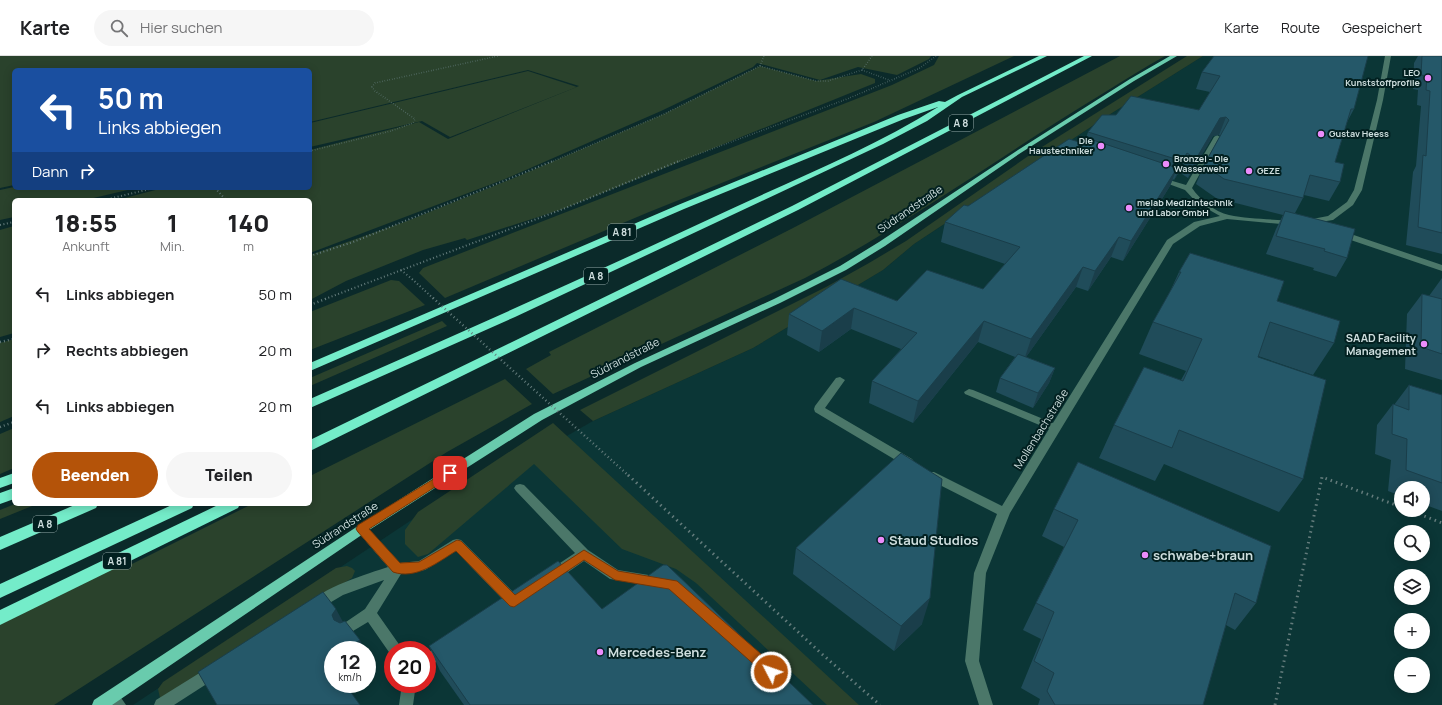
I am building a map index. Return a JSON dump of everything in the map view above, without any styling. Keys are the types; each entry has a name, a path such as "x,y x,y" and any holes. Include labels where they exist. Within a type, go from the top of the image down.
{"highway":[{"name":"A 8","path":"312,403 511,315 660,246 912,126 960,96 1044,56"},
{"name":"A 8","path":"312,445 795,208 1089,56"},
{"name":"A 81","path":"312,366 681,207 902,117 960,96"},
{"path":"312,454 347,429"},
{"path":"0,483 12,479"},
{"path":"0,499 12,494"},
{"name":"A 8","path":"0,544 86,506"},
{"path":"0,591 183,506"},
{"name":"A 81","path":"0,618 229,506"}],"main road":[{"name":"Südrandstraße","path":"100,705 116,701 362,529 538,417 638,365 777,301 843,268 1112,93 1174,56"}],"street":[{"name":"Mollenbachstraße","path":"986,705 972,661 980,573 1004,512 1170,242 1197,224 1226,217 1269,222 1318,222 1330,218 1350,203 1358,190 1380,100 1388,56"},
{"path":"1151,176 1188,188 1217,137"},
{"name":"Mollenbachstraße","path":"1188,188 1194,198 1203,205 1226,217"},
{"name":"Mollenbachstraße","path":"1318,222 1346,236 1442,268"},
{"path":"840,380 819,409 927,474 1004,512"},
{"path":"969,392 1056,428"},
{"path":"520,488 584,554 615,576 672,584"},
{"path":"362,529 397,568"},
{"path":"305,612 338,591 397,568 421,566 457,544 514,602"},
{"path":"544,581 584,554"},
{"path":"348,628 370,613 397,568"},
{"path":"502,610 526,594"},
{"path":"370,613 390,641"},
{"path":"436,655 453,643"},
{"path":"161,705 227,663"},
{"path":"406,705 408,693"}],"path":[{"path":"312,151 396,130 413,123 414,119 411,116 375,91 372,87 375,83 498,56"},
{"path":"760,66 764,56"},
{"path":"312,255 374,234 514,178 664,114 760,66 816,81 828,81 862,70 872,56"},
{"path":"312,304 400,269 563,209 704,151 847,99 920,68 936,56"},
{"path":"862,70 890,81"},
{"path":"112,198 146,190"},
{"path":"218,190 224,198"},
{"path":"0,225 12,222"},
{"path":"400,269 596,446 823,655 880,705"},
{"path":"0,342 12,339"},
{"path":"0,427 12,423"},
{"path":"1275,705 1322,477 1394,504"},
{"path":"1427,517 1442,523"}],"shaded area":[{"path":"1203,56 1442,56 1442,705 133,705 553,426 565,437 593,421 753,348 883,270 914,244 1112,113"}],"green space":[{"path":"0,56 931,56 929,59 897,75 858,67 820,80 757,63 753,67 661,111 505,179 312,252 312,198 125,198 155,190 312,190 312,149 419,122 448,139 579,86 528,70 312,122 312,68 12,68 12,185 0,188"},
{"path":"939,56 1014,56 874,122 649,212 445,298 419,273 423,268 892,85 934,65"},
{"path":"1120,56 1165,56 1065,117 881,235 805,278 553,394 526,369 551,355 549,352 793,228"},
{"path":"1187,56 1203,56 1112,113 914,244 883,270 753,348 593,421 580,410 826,287 869,263 906,241 1034,152"},
{"path":"760,66 816,81 861,74 875,79 875,83 563,209 467,240 465,238 423,250 346,281 312,299 312,254 407,221 514,178 664,114"},
{"path":"528,71 577,87 450,137 422,121 312,147 312,123"},
{"path":"12,187 12,190 128,190 94,198 12,198 12,217 0,220 0,190"},
{"path":"12,227 12,334 0,337 0,230"},
{"path":"391,280 399,281 425,305 312,349 312,311"},
{"path":"442,321 447,326 312,385 312,377"},
{"path":"12,340 12,417 0,422 0,343"},
{"path":"505,379 532,404 447,452 54,705 0,705 0,623 131,559 132,564 248,506 312,506 312,475"},
{"path":"553,423 859,705 827,705 696,583 676,569 622,549 534,464 428,554 418,557 405,544 405,530 418,512"},
{"path":"12,429 12,469 0,474 0,434"},
{"path":"12,505 32,506 0,519 0,510"},
{"path":"347,566 355,571 352,578 189,683 160,698 158,689 163,682 336,568"}],"building":[{"path":"1214,56 1368,56 1354,109 1351,109 1335,162 1344,164 1340,182 1310,175 1303,198 1224,179 1204,165 1229,120 1226,117 1220,118 1196,159 1187,153 1182,161 1088,132 1102,115 1116,115 1131,96 1199,110 1220,76 1202,72"},
{"path":"1422,56 1442,56 1442,233 1418,227 1423,155 1426,156 1430,91 1426,90 1427,76 1421,75"},
{"path":"1084,137 1177,168 1131,241 1119,237 1095,271 1083,267 1031,339 984,321 918,401 872,381 917,333 854,308 822,331 789,314 841,279 897,301 927,270 983,289 1020,247 945,222 964,205 968,206 1069,139 1079,142"},
{"path":"1285,211 1355,229 1347,258 1324,251 1325,249 1276,236"},
{"path":"1190,253 1284,281 1277,301 1340,321 1334,343 1270,322 1258,357 1326,380 1303,479 1179,430 1172,448 1114,425 1144,367 1183,381 1202,339 1153,322"},
{"path":"1422,294 1442,299 1442,354 1421,347"},
{"path":"1018,354 1055,368 1038,393 1000,378"},
{"path":"1409,385 1442,395 1442,483 1406,470 1407,439 1392,434 1393,404 1409,410"},
{"name":"Staud Studios","path":"901,453 942,479 930,598 901,626 796,548"},
{"path":"1078,462 1271,546 1256,603 1235,593 1203,705 1055,705 1047,691 1054,673 1034,661 1054,612 1036,603 1078,520 1054,509"},
{"name":"Mercedes-Benz","path":"558,561 602,609 663,565 667,565 813,705 470,705 436,656 436,641"},
{"path":"323,592 336,609 332,615 334,620 340,623 345,621 360,640 324,641 324,693 351,693 360,705 217,705 198,672"}],"place":[{"name":"LEO Kunststoffprofile","path":"1428,78"},
{"name":"Gustav Heess","path":"1321,134"},
{"name":"Die Haustechniker","path":"1101,146"},
{"name":"Bronzel - Die Wasserwehr","path":"1166,164"},
{"name":"GEZE","path":"1249,171"},
{"name":"melab Medizintechnik und Labor GmbH","path":"1129,208"},
{"name":"SAAD Facility Management","path":"1424,344"},
{"name":"Staud Studios","path":"881,540"},
{"name":"schwabe+braun","path":"1145,555"},
{"name":"Mercedes-Benz","path":"600,652"}],"route":[{"path":"450,473 362,529 397,568 421,566 457,544 514,602 584,554 615,576 672,584 771,672"}]}
